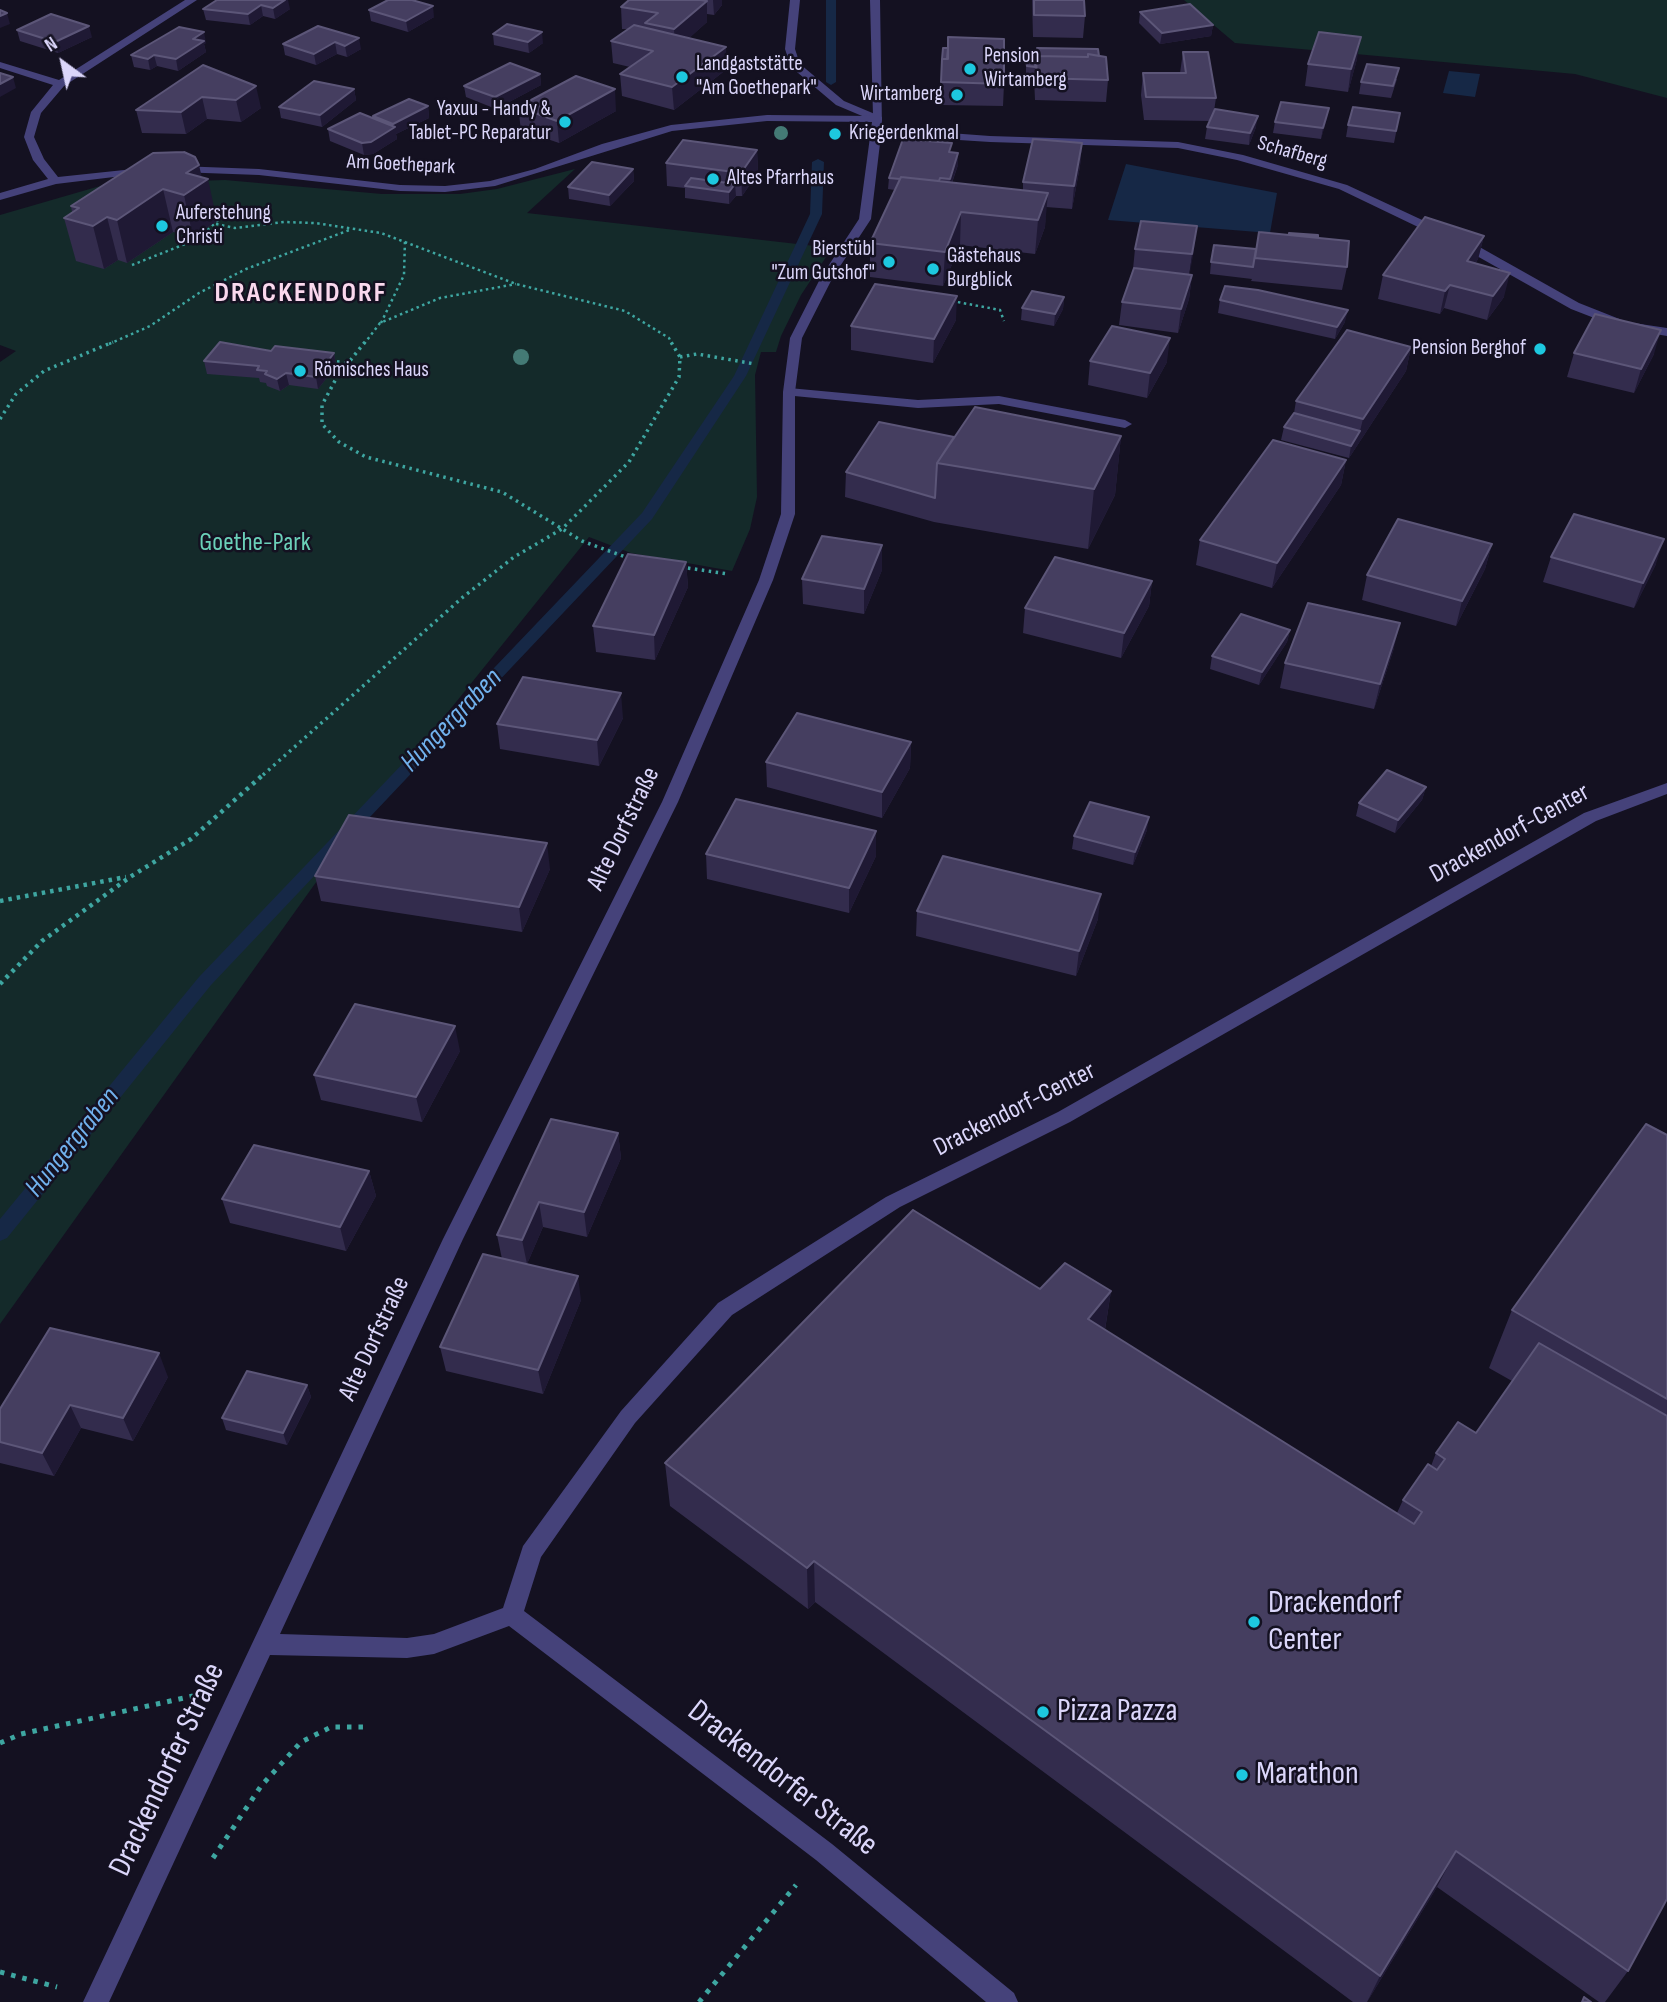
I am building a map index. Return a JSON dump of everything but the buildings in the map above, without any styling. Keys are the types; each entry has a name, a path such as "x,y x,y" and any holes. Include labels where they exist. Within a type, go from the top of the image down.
{"street":[{"path":"55,181 39,160 29,137 36,112 60,84 192,0"},
{"path":"796,0 790,49 795,65 840,103 877,125"},
{"name":"Alte Dorfstraße","path":"265,1644 447,1251 670,802 766,580 788,514 789,392 796,338 827,277 864,219 877,125 875,0"},
{"path":"0,65 60,84"},
{"name":"Am Goethepark","path":"164,169 259,172 400,188 444,189 491,184 539,171 606,146 671,128 767,118 877,125"},
{"name":"Schafberg","path":"877,125 990,139 1178,145 1240,158 1343,187 1472,248 1575,306 1624,325 1667,332"},
{"path":"0,197 55,181 151,170"},
{"path":"789,392 918,404 999,400 1125,424"},
{"name":"Drackendorf-Center","path":"512,1615 531,1553 628,1417 726,1309 893,1202 1064,1117 1590,817 1667,789"},
{"path":"265,1644 383,1649 434,1644 512,1615"},
{"name":"Drackendorfer Straße","path":"512,1615 824,1852 1005,2002"},
{"name":"Drackendorfer Straße","path":"96,2002 265,1644"}],"path":[{"path":"0,984 42,941 130,877 191,839 463,597 514,557 562,529 629,462 679,377 680,357 669,338 625,311 516,284 405,239 316,223 284,222 235,228 216,224 198,239 132,265"},
{"path":"0,419 16,394 44,371 150,326 199,293 246,269 352,229"},
{"path":"405,239 404,275 380,323 347,363 323,405 322,424 339,442 366,457 502,492 582,541 626,559 639,561"},
{"path":"380,323 440,298 516,284"},
{"path":"947,300 1000,310 1004,321"},
{"path":"680,357 697,354 754,363"},
{"path":"319,359 347,363"},
{"path":"677,566 766,580"},
{"path":"0,901 130,877"},
{"path":"0,1743 21,1734 199,1695"},
{"path":"206,1870 261,1786 301,1742 331,1727 369,1727"},
{"path":"699,2002 824,1852"},
{"path":"0,1972 58,1987"}],"green space":[{"path":"1184,0 1667,0 1667,98 1575,74 1235,43"},
{"name":"Goethe-Park","path":"575,169 527,213 832,248 801,295 776,352 761,352 755,375 757,497 750,529 732,571 631,553 589,537 357,825 0,1324 0,362 16,351 0,345 0,215 107,184 225,180 382,194 460,194 497,189"}],"water":[{"path":"1449,71 1480,74 1475,97 1443,93"},
{"path":"1126,164 1277,193 1270,233 1108,220"}],"waterway":[{"name":"Hungergraben","path":"831,0 831,82"},
{"name":"Hungergraben","path":"0,1233 205,981 647,516 740,376 816,214 818,162"}],"place":[{"name":"Pension Wirtamberg","path":"970,69"},
{"name":"Landgaststätte \"Am Goethepark\"","path":"682,77"},
{"name":"Wirtamberg","path":"957,95"},
{"name":"Yaxuu - Handy & Tablet-PC Reparatur","path":"565,122"},
{"name":"Kriegerdenkmal","path":"835,134"},
{"name":"Altes Pfarrhaus","path":"713,179"},
{"name":"Auferstehung Christi","path":"162,226"},
{"name":"Bierstübl \"Zum Gutshof\"","path":"889,262"},
{"name":"Gästehaus Burgblick","path":"933,269"},
{"name":"Pension Berghof","path":"1540,349"},
{"name":"Römisches Haus","path":"300,371"},
{"name":"Drackendorf Center","path":"1254,1622"},
{"name":"Pizza Pazza","path":"1043,1712"},
{"name":"Marathon","path":"1242,1775"}],"district":[{"name":"DRACKENDORF","path":"301,294"}]}
